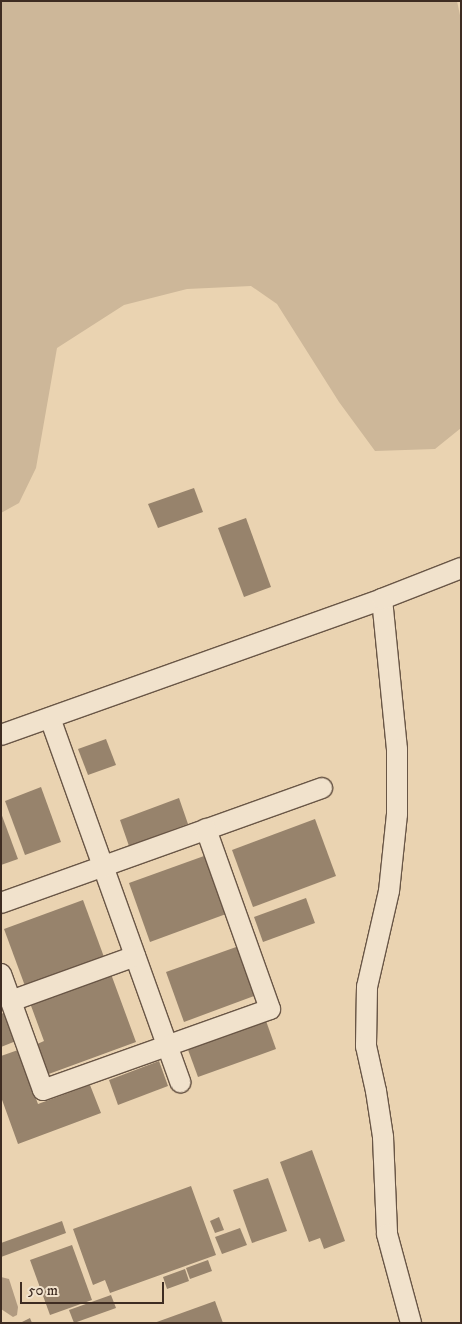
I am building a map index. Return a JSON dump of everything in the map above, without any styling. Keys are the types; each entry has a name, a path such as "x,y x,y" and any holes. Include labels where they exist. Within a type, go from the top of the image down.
{"street":[{"path":"1,735 382,599 461,568"},
{"path":"382,599 397,749 397,814 389,891 367,987 366,1046 376,1091 383,1137 387,1234 411,1323"},
{"path":"50,718 180,1082"},
{"path":"1,903 322,788"},
{"path":"1,974 43,1090 270,1009 206,829"},
{"path":"11,1001 135,956"}],"shaded area":[{"path":"1,1 457,1 461,20 461,428 435,449 375,451 339,402 277,304 251,286 187,289 124,305 57,348 36,468 19,503 1,513"},
{"path":"1,1277 9,1279 18,1307 17,1315 13,1317 1,1309"}],"building":[{"path":"194,488 203,512 158,528 148,504"},
{"path":"246,518 271,587 244,597 218,528"},
{"path":"106,739 116,765 88,775 78,749"},
{"path":"41,787 61,842 25,855 5,801"},
{"path":"179,798 188,824 129,846 120,820"},
{"path":"1,813 18,859 1,865"},
{"path":"315,819 336,876 253,907 232,850"},
{"path":"204,856 226,914 150,942 129,883"},
{"path":"306,898 315,923 263,942 254,917"},
{"path":"83,900 104,957 25,986 4,929"},
{"path":"239,946 257,995 184,1022 166,972"},
{"path":"111,974 136,1042 46,1075 35,1045 44,1041 30,1003"},
{"path":"6,1012 16,1041 1,1047 1,1014"},
{"path":"265,1018 276,1049 198,1077 187,1047"},
{"path":"18,1050 38,1104 90,1085 101,1113 18,1144 1,1097 1,1056"},
{"path":"159,1061 168,1086 118,1105 109,1080"},
{"path":"312,1150 345,1241 324,1249 320,1238 309,1242 280,1162"},
{"path":"268,1178 287,1231 252,1243 233,1190"},
{"path":"191,1186 216,1255 110,1293 105,1280 93,1285 73,1229"},
{"path":"219,1217 224,1230 215,1233 210,1221"},
{"path":"62,1221 66,1233 1,1257 1,1243"},
{"path":"240,1228 247,1245 222,1254 215,1237"},
{"path":"72,1245 92,1300 50,1315 30,1260"},
{"path":"208,1260 212,1271 190,1279 186,1268"},
{"path":"185,1269 189,1281 167,1289 163,1277"},
{"path":"111,1295 116,1308 74,1323 69,1310"},
{"path":"215,1301 223,1323 154,1323"},
{"path":"30,1318 32,1323 20,1323"}]}
